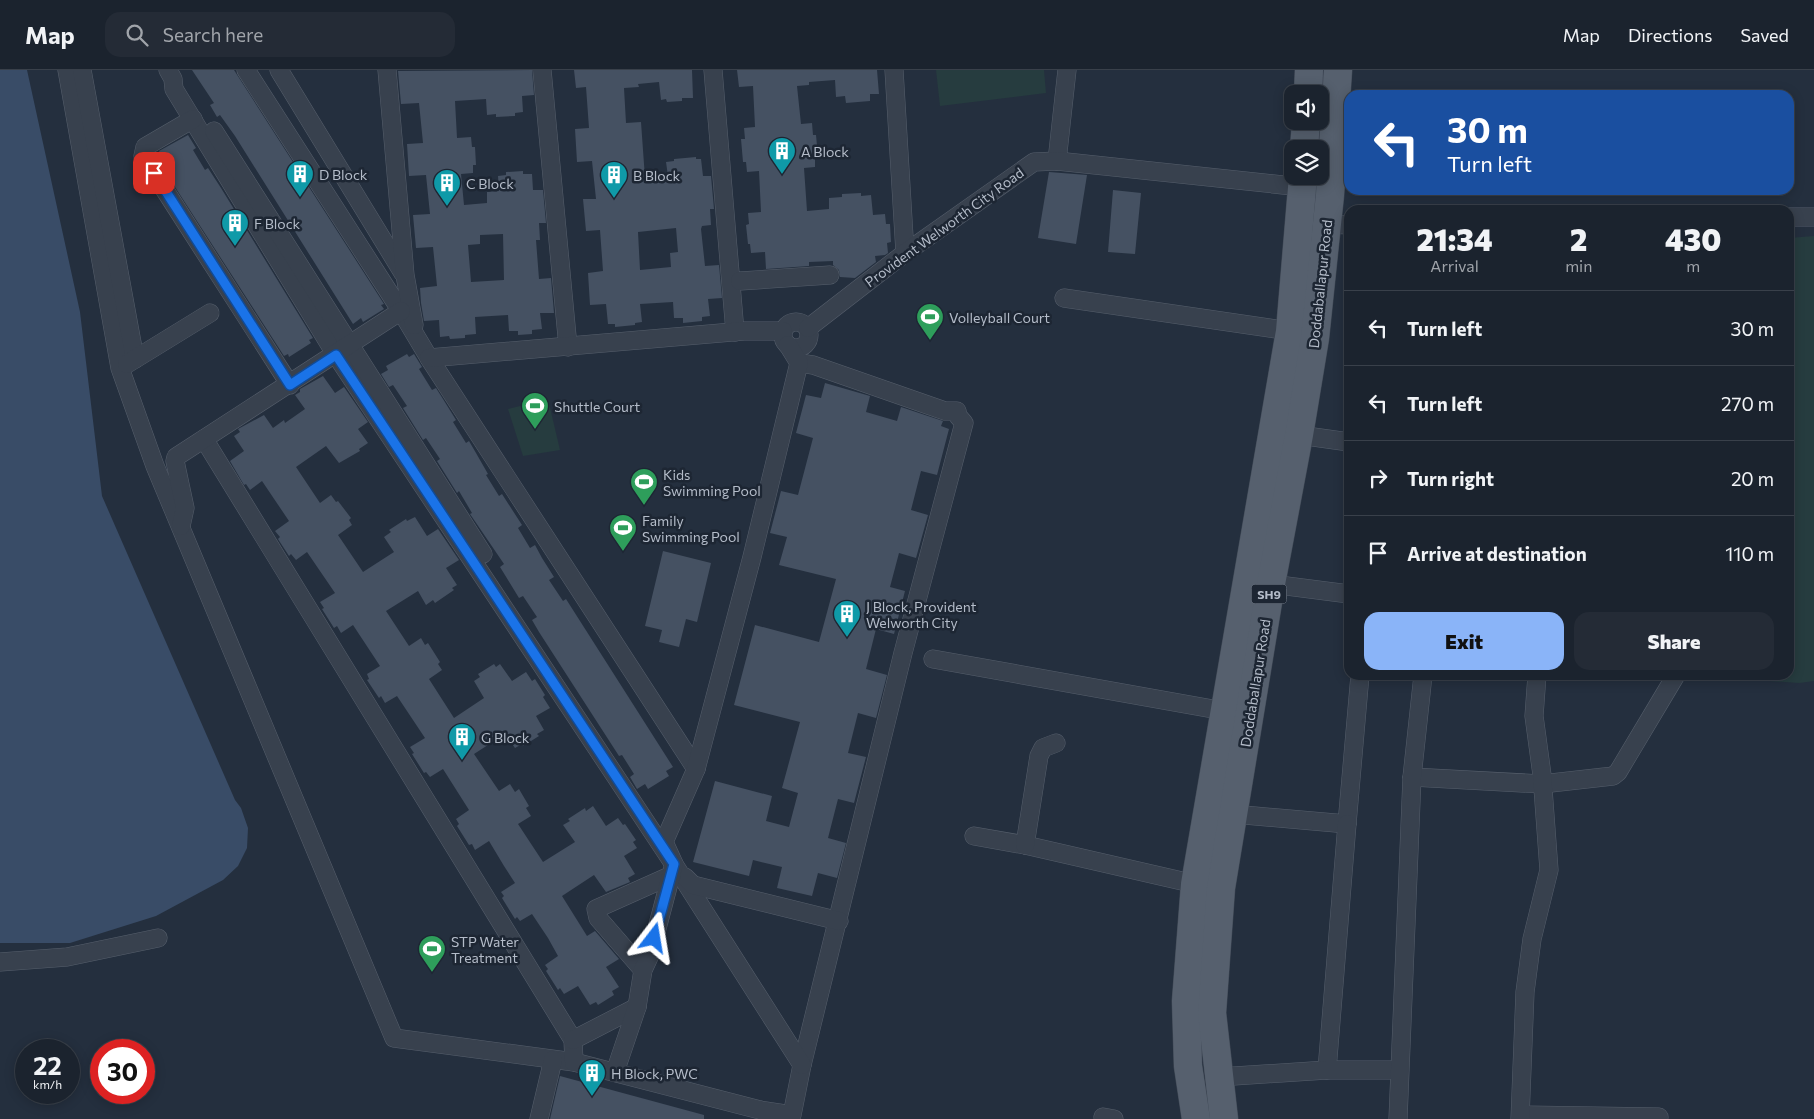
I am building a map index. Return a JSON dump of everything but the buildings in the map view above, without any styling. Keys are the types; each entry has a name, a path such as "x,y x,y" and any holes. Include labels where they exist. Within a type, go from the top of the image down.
{"main road":[{"path":"1308,85 1309,70"},
{"name":"Doddaballapur Road","path":"1224,1119 1212,1014 1221,888 1271,584 1315,338 1338,225 1338,70"},
{"name":"Doddaballapur Road","path":"1196,1119 1188,1066 1186,1001 1195,884 1290,331 1302,185"}],"street":[{"path":"67,70 120,368 155,466 394,1038 574,1062 794,1117 802,1065 903,653 964,423 958,416 957,411 946,411 813,365 799,363"},
{"path":"82,70 135,359"},
{"path":"246,70 402,311 416,338 696,769"},
{"path":"279,70 405,275"},
{"path":"386,70 405,275 416,338"},
{"path":"542,70 573,346"},
{"path":"554,70 573,346"},
{"path":"713,70 739,332"},
{"path":"722,70 740,281 739,332"},
{"path":"894,70 905,253"},
{"path":"1057,161 1067,70"},
{"path":"170,74 174,89 193,120 664,842 674,869 693,886 839,920"},
{"path":"170,74 183,83 343,350 674,869 802,1065"},
{"path":"193,120 145,146 143,156 290,385"},
{"name":"Provident Welworth City Road","path":"785,338 785,326 794,321 808,328 905,253 1034,162 1057,161 1284,180"},
{"path":"1794,217 1814,217"},
{"path":"740,281 830,275"},
{"path":"1064,298 1290,331"},
{"path":"181,528 185,508 175,459 402,311"},
{"path":"120,368 210,313"},
{"path":"429,358 739,332 785,338 799,363 752,558 696,769 664,842"},
{"path":"1299,435 1344,441"},
{"path":"204,439 573,1040 574,1062"},
{"path":"1271,584 1344,593"},
{"path":"933,658 1224,711"},
{"path":"1328,1070 1360,680"},
{"path":"1398,1119 1412,776 1422,680"},
{"path":"1537,680 1534,716 1549,870 1532,939 1525,992 1521,1117 1659,1117"},
{"path":"1412,776 1542,784 1607,778 1618,772 1673,680"},
{"path":"1025,845 1039,756 1043,748 1056,743"},
{"path":"1233,814 1348,824"},
{"path":"974,836 1025,845 1195,884"},
{"path":"615,1072 637,1006 643,970 650,955 667,885 674,869"},
{"path":"643,970 598,918 596,909 674,869"},
{"path":"0,962 67,957 158,938"},
{"path":"573,1040 637,1006"},
{"path":"538,1119 553,1060"},
{"path":"1219,1077 1328,1070 1399,1070"}],"green space":[{"path":"936,70 1044,70 1046,93 940,106"},
{"path":"1814,236 1814,681 1799,683 1755,680 1794,680 1794,238"},
{"name":"Shuttle Court","path":"548,399 560,450 523,456 508,409"}],"water":[{"path":"0,70 27,70 80,312 102,496 235,800 241,808 248,828 247,848 238,866 223,880 156,916 70,943 0,943"}],"place":[{"name":"A Block","path":"782,175"},
{"name":"D Block","path":"300,198"},
{"name":"B Block","path":"614,199"},
{"name":"C Block","path":"447,207"},
{"name":"F Block","path":"235,247"},
{"name":"Volleyball Court","path":"930,341"},
{"name":"Shuttle Court","path":"535,430"},
{"name":"Kids Swimming Pool","path":"644,506"},
{"name":"Family Swimming Pool","path":"623,552"},
{"name":"J Block, Provident Welworth City","path":"847,638"},
{"name":"G Block","path":"462,761"},
{"name":"STP Water Treatment","path":"432,973"},
{"name":"H Block, PWC","path":"592,1097"}],"route":[{"path":"154,173 290,385 336,355 674,864 654,938"}]}
